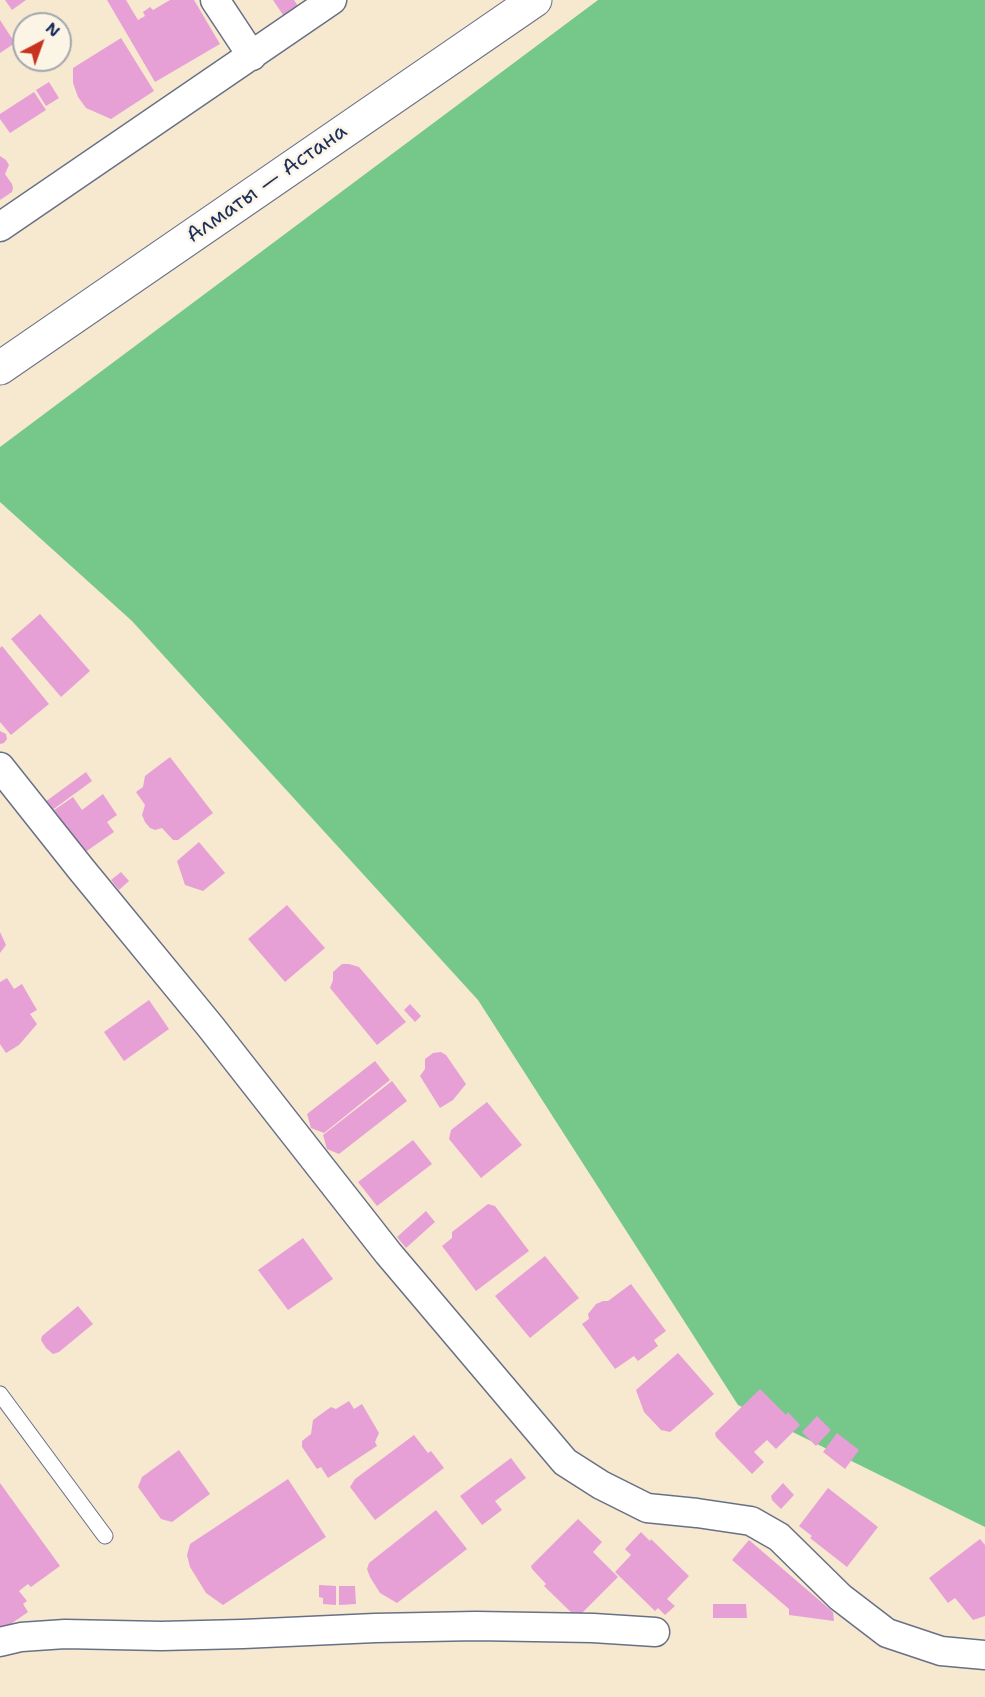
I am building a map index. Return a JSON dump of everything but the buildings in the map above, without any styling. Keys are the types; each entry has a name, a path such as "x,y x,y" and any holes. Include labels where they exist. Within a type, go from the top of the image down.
{"highway":[{"name":"Алматы — Астана","path":"0,368 535,0"}],"street":[{"path":"214,0 252,56"},
{"path":"0,227 332,0"},
{"path":"0,767 210,1026 388,1254 565,1462 601,1485 647,1508 751,1521 779,1538 840,1597 887,1633 941,1651 985,1655"},
{"path":"0,1642 21,1637 65,1634 173,1636 476,1626 593,1628 655,1632"}],"lane":[{"path":"0,1394 105,1536"}],"green space":[{"path":"598,0 985,0 985,1527 738,1405 478,1000 132,621 0,502 0,447"}]}
